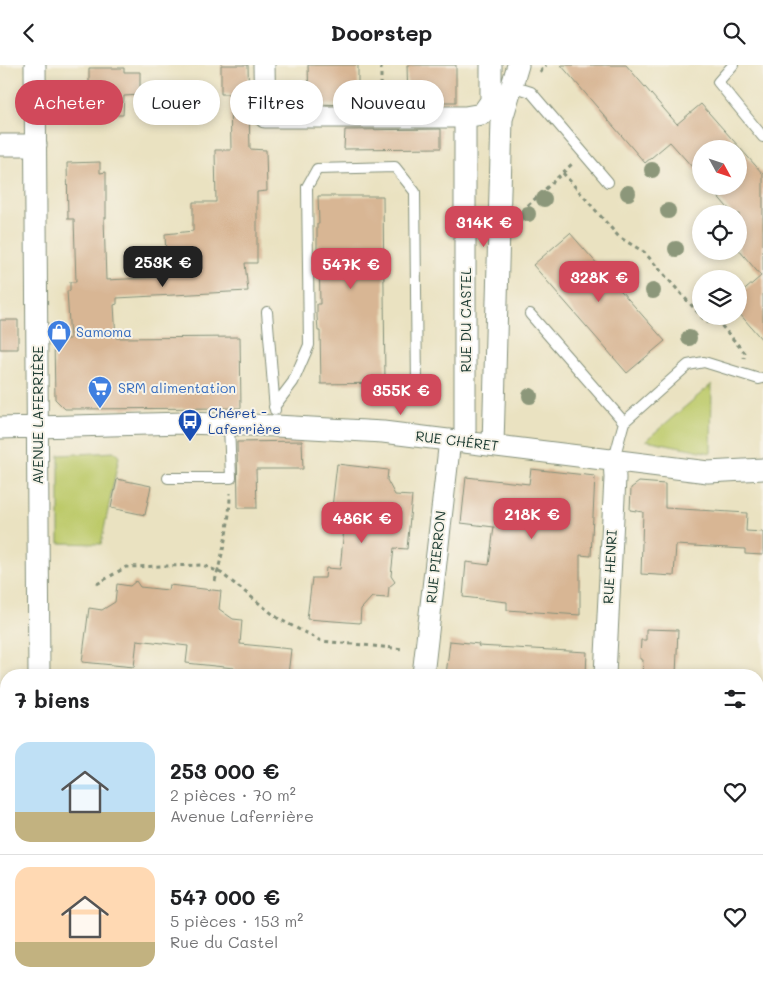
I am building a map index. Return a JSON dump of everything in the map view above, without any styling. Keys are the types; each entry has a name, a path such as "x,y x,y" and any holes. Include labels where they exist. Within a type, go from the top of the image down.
{"street":[{"name":"AVENUE LAFERRIÈRE","path":"35,65 39,669"},
{"path":"264,65 265,117 333,117"},
{"path":"444,117 465,117 482,113 491,101 503,75"},
{"path":"493,445 503,75"},
{"name":"RUE DU CASTEL","path":"457,441 465,117"},
{"path":"0,145 36,145"},
{"name":"RUE CHÉRET","path":"0,428 184,423 229,424 275,416 383,432 708,472 763,469"},
{"name":"RUE PIERRON","path":"424,669 457,441"},
{"name":"RUE HENRI","path":"605,669 615,478 614,459"}],"lane":[{"path":"733,65 718,82 763,137"},
{"path":"503,75 531,92 608,182"},
{"path":"275,416 293,382 309,345 307,187 317,169 395,167 415,192 417,389"},
{"path":"267,312 275,416"},
{"path":"530,314 624,422"},
{"path":"614,459 624,422 688,365 704,362 759,379 763,378"},
{"path":"168,478 231,478 229,424"}],"path":[{"path":"381,65 381,80"},
{"path":"499,233 584,153"},
{"path":"563,173 619,237 644,251 692,306"},
{"path":"721,325 745,353 742,374"},
{"path":"215,581 230,509"},
{"path":"97,584 126,567 203,565 218,571 279,619 321,641 405,649"}],"green space":[{"path":"712,384 711,453 646,440"},
{"path":"115,452 119,457 101,544 59,543 59,455"}],"building":[{"path":"221,65 248,65 248,80 230,80 230,94 221,94"},
{"path":"308,65 358,65 358,80 333,80 333,104 323,104 323,80 308,80"},
{"path":"407,65 456,65 456,102 444,102 444,80 407,80"},
{"path":"561,65 626,65 677,124 701,104 733,140 692,140 692,167 670,142 645,163"},
{"path":"89,68 124,68 124,72 140,72 140,80 133,80 133,95 124,96 123,115 123,80 89,80"},
{"path":"231,125 249,125 250,149 266,150 267,191 257,192 257,263 245,263 248,291 117,298 117,304 114,305 116,338 240,337 241,408 65,409 55,399 54,339 70,339 67,291 70,291 70,282 76,282 74,219 68,219 67,163 100,162 100,173 106,172 106,218 104,218 106,280 167,277 165,234 193,231 193,202 216,202 215,150 231,150"},
{"path":"441,129 441,148 344,149 345,130"},
{"path":"748,157 763,174 763,341 747,322 747,288 761,276 747,259 747,205 725,205 717,195 748,195"},
{"path":"318,196 383,196 385,383 321,384 320,331 318,331 317,317 317,304 320,304 319,251 317,251 317,224 319,224"},
{"path":"570,233 665,341 627,373 533,265"},
{"path":"0,320 18,320 18,349 0,349"},
{"path":"302,441 303,469 256,469 257,508 238,508 237,442"},
{"path":"337,464 388,470 387,480 395,495 412,496 407,549 394,548 391,576 395,582 389,587 388,598 372,597 361,609 360,623 307,619 312,578 325,578 326,568 340,569 345,518 331,516"},
{"path":"531,469 595,476 591,556 580,555 580,615 507,610 507,602 463,597 466,562 489,565 494,527 461,523 466,477 529,484"},
{"path":"117,479 151,486 145,515 111,508"},
{"path":"639,482 665,484 665,508 747,513 746,531 763,532 763,555 745,554 745,549 676,545 674,576 641,574 643,512 630,510 631,488"},
{"path":"136,581 140,587 168,590 169,585 221,591 219,609 233,619 242,620 240,644 291,649 289,669 234,669 186,663 188,646 137,640 134,667 82,662 89,608 102,610 115,602 117,584 130,586"},
{"path":"646,629 678,630 676,669 642,669 643,660 640,659 641,640 646,640"},
{"path":"450,641 479,644 478,646 587,652 586,669 447,669"}],"place":[{"name":"Samoma","path":"59,353"},
{"name":"SRM alimentation","path":"100,409"},
{"name":"Chéret - Laferrière","path":"190,442"}]}
